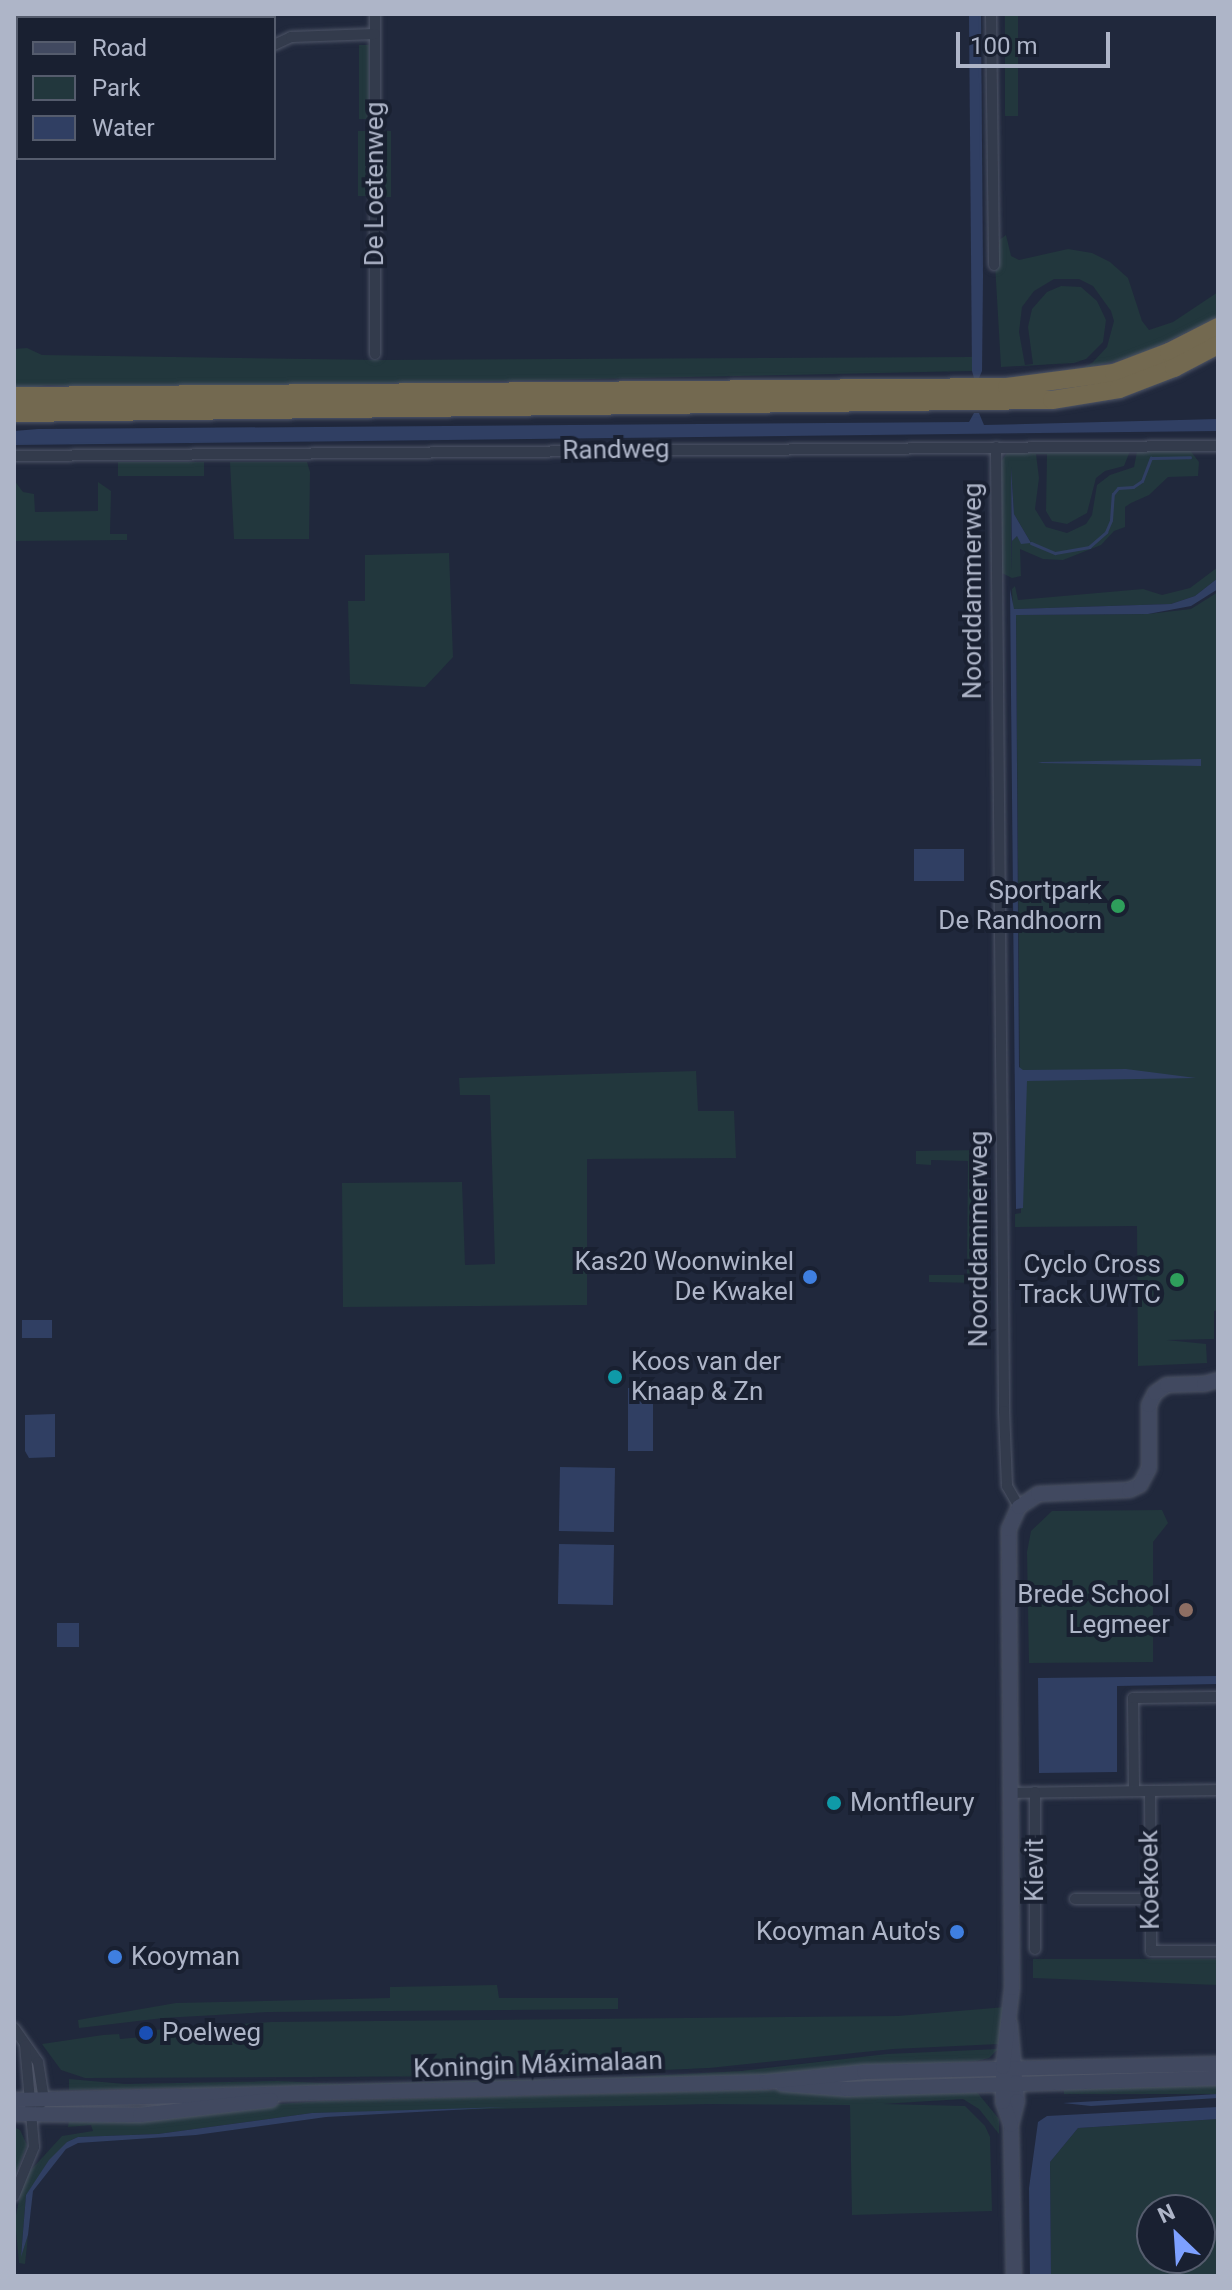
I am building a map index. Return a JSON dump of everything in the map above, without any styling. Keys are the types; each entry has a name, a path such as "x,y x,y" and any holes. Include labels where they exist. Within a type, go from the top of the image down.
{"highway":[{"path":"14,396 1007,387 1114,373 1169,352 1218,327"},
{"path":"14,413 1052,400 1119,389 1174,368 1218,345"}],"main road":[{"path":"1014,2276 1009,2066 1009,1529 1019,1507 1032,1497 1052,1492 1124,1490 1140,1485 1149,1468 1152,1397 1167,1385 1218,1380"},
{"name":"Koningin Máximalaan","path":"14,2114 30,2104 140,2115 311,2095 766,2082 864,2072 1009,2066 1218,2064"},
{"name":"Koningin Máximalaan","path":"766,2082 847,2089 1218,2078"}],"street":[{"name":"De Loetenweg","path":"375,14 375,354"},
{"path":"991,14 994,265"},
{"path":"276,44 291,37 375,34"},
{"name":"Randweg","path":"14,456 1218,446"},
{"name":"Noorddammerweg","path":"996,447 1004,1411 1007,1486 1019,1507"},
{"path":"1134,1791 1133,1698 1218,1697"},
{"path":"1011,1793 1218,1790"},
{"name":"Koekoek","path":"1150,1791 1151,1951 1218,1951"},
{"name":"Kievit","path":"1035,1792 1035,1949"},
{"path":"1075,1899 1150,1899"},
{"path":"14,2028 25,2045 34,2147 14,2196"}],"green space":[{"path":"1005,14 1018,14 1018,116 1005,116"},
{"path":"359,45 369,45 369,119 359,119"},
{"path":"358,131 367,131 367,196 358,196"},
{"path":"380,131 391,131 391,197 380,197"},
{"path":"1006,235 1011,256 1019,260 1068,249 1092,253 1110,262 1128,278 1142,321 1149,330 1173,322 1218,292 1218,317 1140,355 1078,370 1092,363 1107,347 1114,321 1111,311 1093,286 1079,279 1054,279 1034,291 1022,307 1019,332 1025,365 1033,364 1028,327 1032,309 1047,292 1061,286 1081,287 1097,301 1106,320 1103,342 1086,359 1074,363 1001,367 995,264 998,241"},
{"path":"27,348 42,355 380,360 972,357 972,371 119,389 48,385 14,390 14,349"},
{"path":"1189,449 1199,462 1198,476 1168,477 1149,495 1125,507 1125,527 1114,531 1101,545 1063,560 1043,559 1020,549 1021,576 1012,578 1002,573 1000,463 1007,453 1130,451 1124,466 1105,471 1096,478 1087,513 1067,524 1052,521 1046,511 1047,454 1036,454 1039,478 1035,509 1046,527 1067,533 1086,524 1092,515 1097,485 1110,475 1134,467 1137,452","holes":["1011,467 1014,514 1031,543 1017,536 1012,541 1011,571"]},
{"path":"118,462 204,462 204,476 118,476"},
{"path":"230,462 307,462 310,472 309,539 234,539"},
{"path":"14,480 23,492 34,494 35,512 98,511 98,482 111,491 110,534 127,534 127,540 14,541"},
{"path":"449,553 453,657 425,687 350,684 348,601 365,601 365,555"},
{"path":"1218,567 1218,578 1195,596 1171,604 1013,609 1012,589 1015,586 1018,600 1143,589 1162,595 1190,588"},
{"name":"Sportpark De Randhoorn","path":"1218,592 1218,1310 1214,1311 1214,1339 1166,1340 1206,1344 1207,1363 1138,1366 1137,1226 1015,1227 1015,1214 1021,1213 1016,615 1148,614 1191,609"},
{"path":"696,1071 698,1111 734,1111 736,1158 587,1159 587,1305 343,1307 342,1183 462,1182 465,1265 495,1264 490,1095 460,1095 459,1078"},
{"path":"978,1150 979,1283 929,1282 929,1275 967,1275 968,1161 931,1160 931,1165 916,1164 916,1151"},
{"path":"1162,1510 1168,1523 1153,1542 1153,1662 1029,1663 1027,1552 1031,1531 1052,1511"},
{"path":"1033,1959 1218,1959 1218,1985 1033,1978"},
{"path":"497,1985 499,1998 618,1998 618,2009 269,2012 163,2018 79,2028 78,2020 176,2003 390,1998 390,1987"},
{"path":"1006,2007 999,2044 893,2049 709,2068 533,2076 85,2078 61,2070 42,2044 103,2035 119,2034 120,2039 153,2036 153,2030 271,2022 898,2016"},
{"path":"998,2049 989,2058 976,2061 734,2077 235,2091 175,2088 69,2090 69,2079 125,2084 278,2081 341,2084 629,2077 741,2071 887,2054"},
{"path":"1064,2080 1218,2080 1218,2094 1064,2094"},
{"path":"744,2090 976,2091 999,2119 999,2134 979,2109 963,2099 883,2104 965,2106 985,2126 990,2137 992,2211 852,2215 850,2105 709,2104 312,2113 158,2134 78,2137 67,2142 26,2195 21,2256 28,2235 25,2264 19,2263 15,2220 21,2191 30,2171 62,2136 93,2131 91,2125 68,2127 69,2119 321,2101"},
{"path":"1218,2119 1218,2276 1051,2276 1050,2162 1078,2128"},
{"path":"14,2127 20,2130 27,2145 14,2179"}],"water":[{"path":"969,14 981,14 983,276 982,371 979,378 974,378 972,371"},
{"path":"974,413 979,413 984,425 1218,419 1218,431 14,445 14,431 38,429 969,422"},
{"path":"1011,467 1014,514 1031,543 1021,544 1017,536 1012,541 1012,571"},
{"path":"1218,578 1218,589 1191,606 1148,614 1016,615 1019,1067 1023,1070 1126,1069 1196,1078 1027,1081 1023,1208 1016,1209 1010,589 1014,609 1171,604 1195,596"},
{"path":"1201,759 1201,766 1038,763 1042,762"},
{"path":"914,849 964,849 964,881 914,881"},
{"path":"22,1320 52,1320 52,1338 22,1338"},
{"path":"628,1388 653,1388 653,1451 628,1451"},
{"path":"55,1414 55,1457 29,1458 25,1451 25,1415"},
{"path":"560,1467 615,1468 614,1532 559,1531"},
{"path":"559,1544 614,1545 613,1605 558,1604"},
{"path":"57,1623 79,1623 79,1647 57,1647"},
{"path":"1218,1676 1218,1684 1117,1686 1117,1772 1039,1773 1038,1678"},
{"path":"1218,2094 1218,2098 1091,2106 1063,2103"},
{"path":"508,2107 326,2117 196,2135 78,2143 66,2149 33,2191 28,2235 21,2257 26,2195 49,2160 67,2142 78,2137 158,2134 312,2113"},
{"path":"1218,2107 1218,2119 1078,2128 1050,2162 1051,2276 1030,2276 1029,2188 1038,2122 1047,2116"}],"waterway":[{"path":"1031,543 1055,553 1089,547 1106,532 1111,520 1113,494 1118,488 1133,487 1142,481 1151,458 1190,457"}],"place":[{"name":"Sportpark De Randhoorn","path":"1118,906"},
{"name":"Kas20 Woonwinkel De Kwakel","path":"810,1277"},
{"name":"Cyclo Cross Track UWTC","path":"1177,1280"},
{"name":"Koos van der Knaap & Zn","path":"615,1377"},
{"name":"Brede School Legmeer","path":"1186,1610"},
{"name":"Montfleury","path":"834,1803"},
{"name":"Kooyman Auto's","path":"957,1932"},
{"name":"Kooyman","path":"115,1957"},
{"name":"Poelweg","path":"146,2033"}]}
